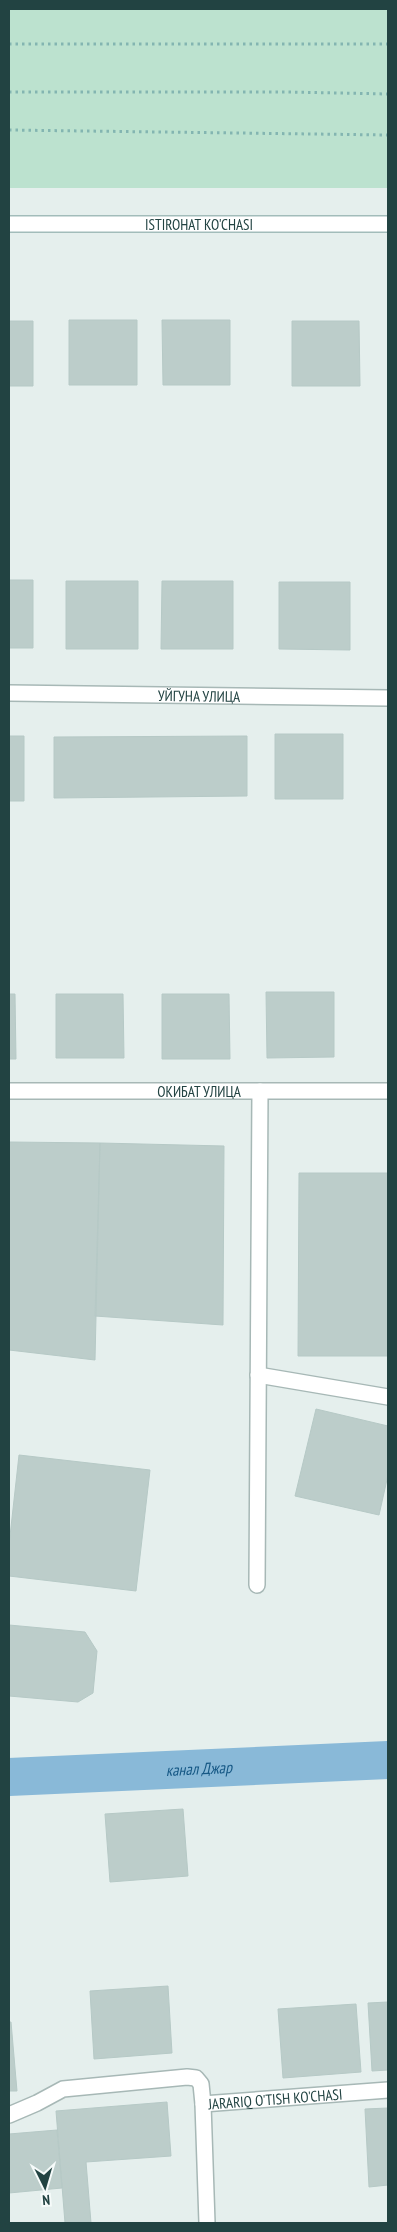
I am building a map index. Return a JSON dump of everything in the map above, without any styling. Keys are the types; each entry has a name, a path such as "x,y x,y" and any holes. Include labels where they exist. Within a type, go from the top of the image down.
{"street":[{"name":"ISTIROHAT KO'CHASI","path":"9,224 388,224"},
{"name":"УЙГУНА УЛИЦА","path":"9,693 388,698"},
{"path":"257,1586 260,1090"},
{"name":"ОКИБАТ УЛИЦА","path":"9,1091 388,1091"},
{"path":"258,1375 388,1397"},
{"name":"JARARIQ O'TISH KO'CHASI","path":"9,2114 37,2103 63,2089 187,2077 196,2078 201,2084 203,2104 388,2090"},
{"path":"203,2104 207,2223"}],"path":[{"path":"9,44 388,44"},
{"path":"9,92 388,94"},
{"path":"9,130 388,135"}],"green space":[{"path":"9,9 388,9 388,188 9,188"}],"building":[{"path":"69,320 137,320 137,385 69,385"},
{"path":"162,320 230,320 230,385 163,385"},
{"path":"9,321 33,321 33,386 9,386"},
{"path":"292,321 359,321 360,386 292,386"},
{"path":"9,580 33,580 33,648 9,648"},
{"path":"66,581 138,581 138,649 66,649"},
{"path":"162,581 233,581 233,649 161,649"},
{"path":"279,582 350,582 350,650 279,649"},
{"path":"275,734 343,734 343,799 275,799"},
{"path":"9,736 24,736 24,801 9,801"},
{"path":"247,736 247,796 54,798 54,737"},
{"path":"266,992 334,992 334,1057 267,1058"},
{"path":"9,994 15,994 16,1059 9,1059"},
{"path":"56,994 123,994 124,1058 56,1058"},
{"path":"162,994 229,994 230,1059 162,1059"},
{"path":"9,1142 100,1143 95,1360 9,1350"},
{"path":"100,1143 224,1146 223,1325 95,1316"},
{"path":"299,1173 388,1173 388,1356 298,1356"},
{"path":"316,1409 388,1426 388,1475 379,1515 295,1496"},
{"path":"19,1455 150,1470 136,1591 9,1576 9,1545"},
{"path":"9,1625 85,1632 97,1651 93,1693 78,1702 9,1696"},
{"path":"183,1809 188,1876 110,1882 105,1814"},
{"path":"168,1986 172,2053 94,2059 90,1991"},
{"path":"388,2002 388,2070 372,2071 368,2003"},
{"path":"356,2004 361,2072 283,2078 278,2009"},
{"path":"9,2022 11,2022 17,2091 9,2091"},
{"path":"167,2102 171,2156 86,2162 91,2223 65,2223 56,2111"},
{"path":"388,2108 388,2185 369,2187 365,2109"},
{"path":"57,2130 62,2188 9,2193 9,2134"}],"waterway":[{"name":"канал Джар","path":"9,1777 388,1760"}]}
